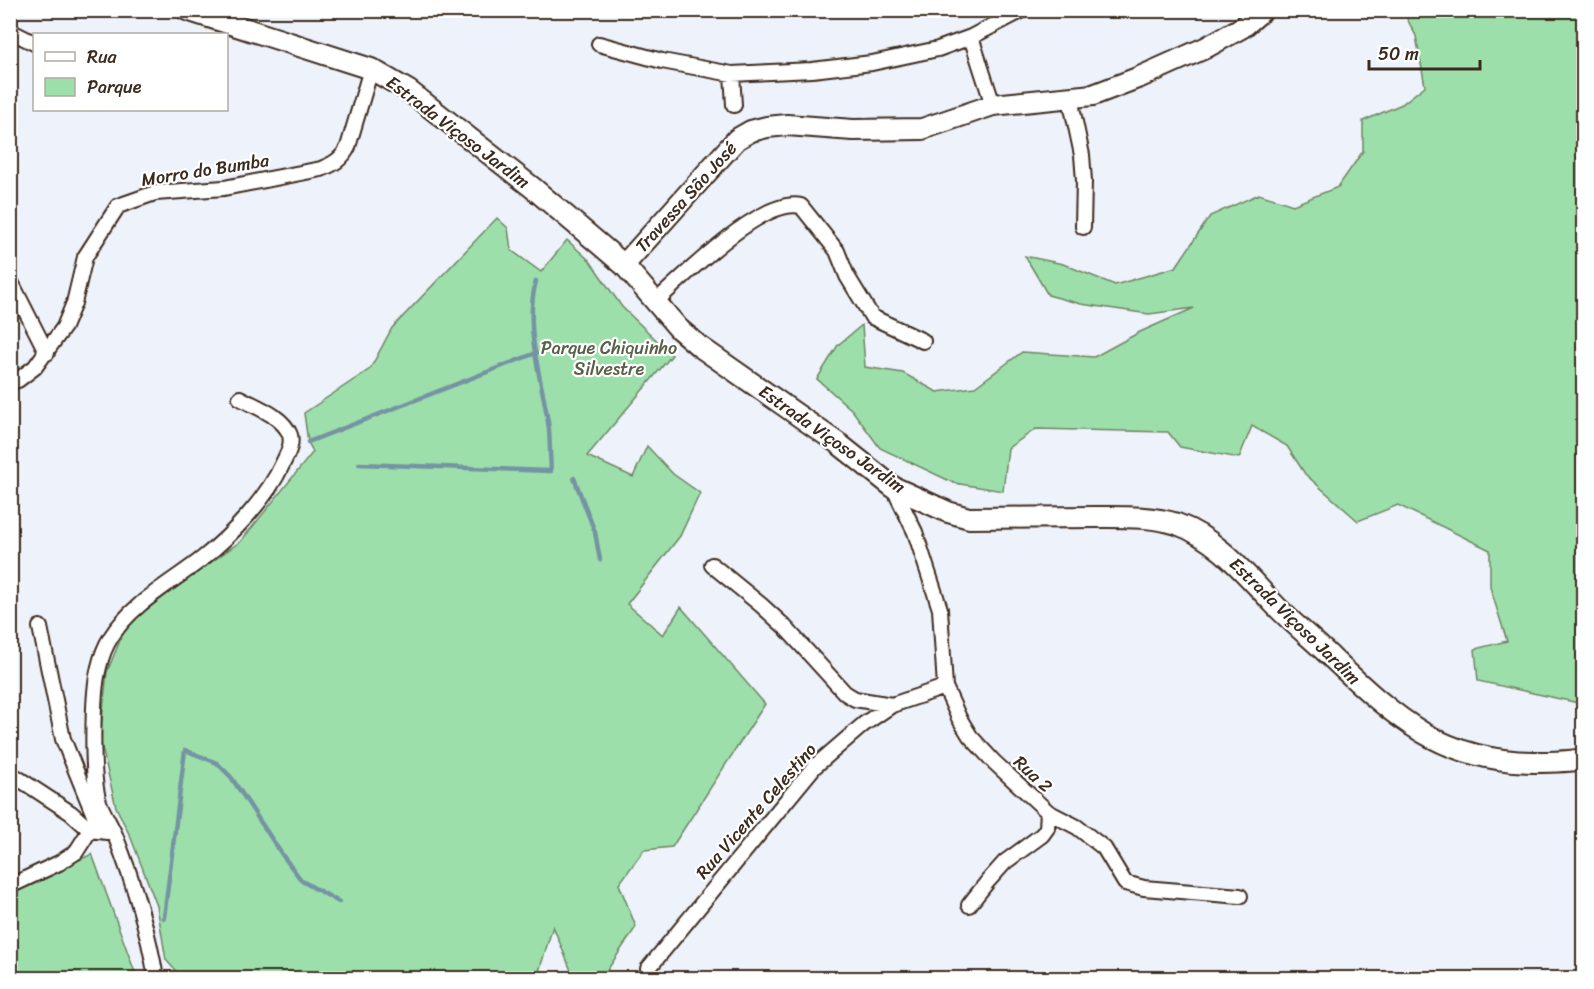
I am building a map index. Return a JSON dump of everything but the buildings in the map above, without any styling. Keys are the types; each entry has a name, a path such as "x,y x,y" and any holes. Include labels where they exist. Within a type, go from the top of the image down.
{"main road":[{"name":"Estrada Viçoso Jardim","path":"188,10 371,69 409,91 533,188 624,265 679,329 699,346 820,430 893,487 948,512 969,518 1122,517 1158,519 1179,525 1224,553 1277,607 1371,694 1409,724 1463,752 1491,759 1548,762 1584,759"},
{"name":"Travessa São José","path":"624,265 737,139 752,131 787,125 853,130 922,129 993,105 1093,95 1140,78 1205,48 1243,27 1263,10"}],"street":[{"path":"599,44 662,61 732,74 812,70 872,63 938,49 971,37 1023,10"},
{"path":"10,31 33,43"},
{"path":"971,37 993,105"},
{"name":"Morro do Bumba","path":"10,382 18,380 35,367 64,327 74,303 85,257 118,206 155,193 224,188 321,169 334,164 344,155 348,147 371,69"},
{"path":"732,74 734,105"},
{"path":"1070,99 1082,155 1083,227"},
{"path":"655,302 745,226 774,209 792,204 801,206 837,251 847,276 872,317 923,341"},
{"path":"10,280 47,353"},
{"path":"156,978 148,939 132,885 114,834 99,801 94,756 99,667 110,638 137,608 205,557 232,531 274,482 290,448 290,435 273,416 240,398"},
{"path":"893,487 915,532 940,609 945,687"},
{"path":"712,565 784,626 845,693 855,699 892,705"},
{"path":"40,627 63,739 95,830"},
{"name":"Rua Vicente Celestino","path":"648,969 814,767 864,724 892,705 945,687"},
{"name":"Rua 2","path":"945,687 970,736 994,762 1048,812 1047,828 1042,835 1005,862 969,905"},
{"path":"10,773 95,830 114,834"},
{"path":"1048,812 1077,826 1104,848 1125,883 1144,888 1240,896"},
{"path":"10,886 59,863 76,852 95,830"}],"green space":[{"path":"1403,11 1583,11 1584,578 1581,596 1584,597 1583,704 1478,681 1475,649 1507,641 1490,587 1490,550 1398,505 1358,521 1305,474 1287,446 1252,426 1239,458 1180,447 1168,432 1036,429 1008,448 1003,491 954,483 880,448 852,410 817,379 838,345 862,325 865,367 903,373 937,392 975,387 1022,352 1094,357 1140,332 1194,308 1149,314 1081,304 1048,295 1025,256 1063,264 1115,285 1176,267 1210,216 1259,194 1293,205 1338,187 1363,151 1363,121 1402,104 1425,86 1416,36"},
{"name":"Parque Chiquinho Silvestre","path":"497,218 508,228 511,250 541,272 567,240 590,261 622,307 672,355 587,456 633,477 647,446 673,474 700,493 680,536 627,604 663,635 681,607 765,704 672,847 644,850 619,884 636,927 602,978 574,978 553,926 537,978 182,978 166,960 157,906 131,838 116,807 100,739 107,672 128,621 241,541 313,452 308,442 304,413 370,369 392,328"},
{"path":"92,854 137,978 17,978 11,961 10,892"}],"waterway":[{"path":"359,464 551,471 549,429 533,337 533,299 536,281"},
{"path":"308,442 536,353"},
{"path":"574,478 595,532 600,560"},
{"path":"164,918 185,750 217,763 231,777 302,881 339,902"}]}
